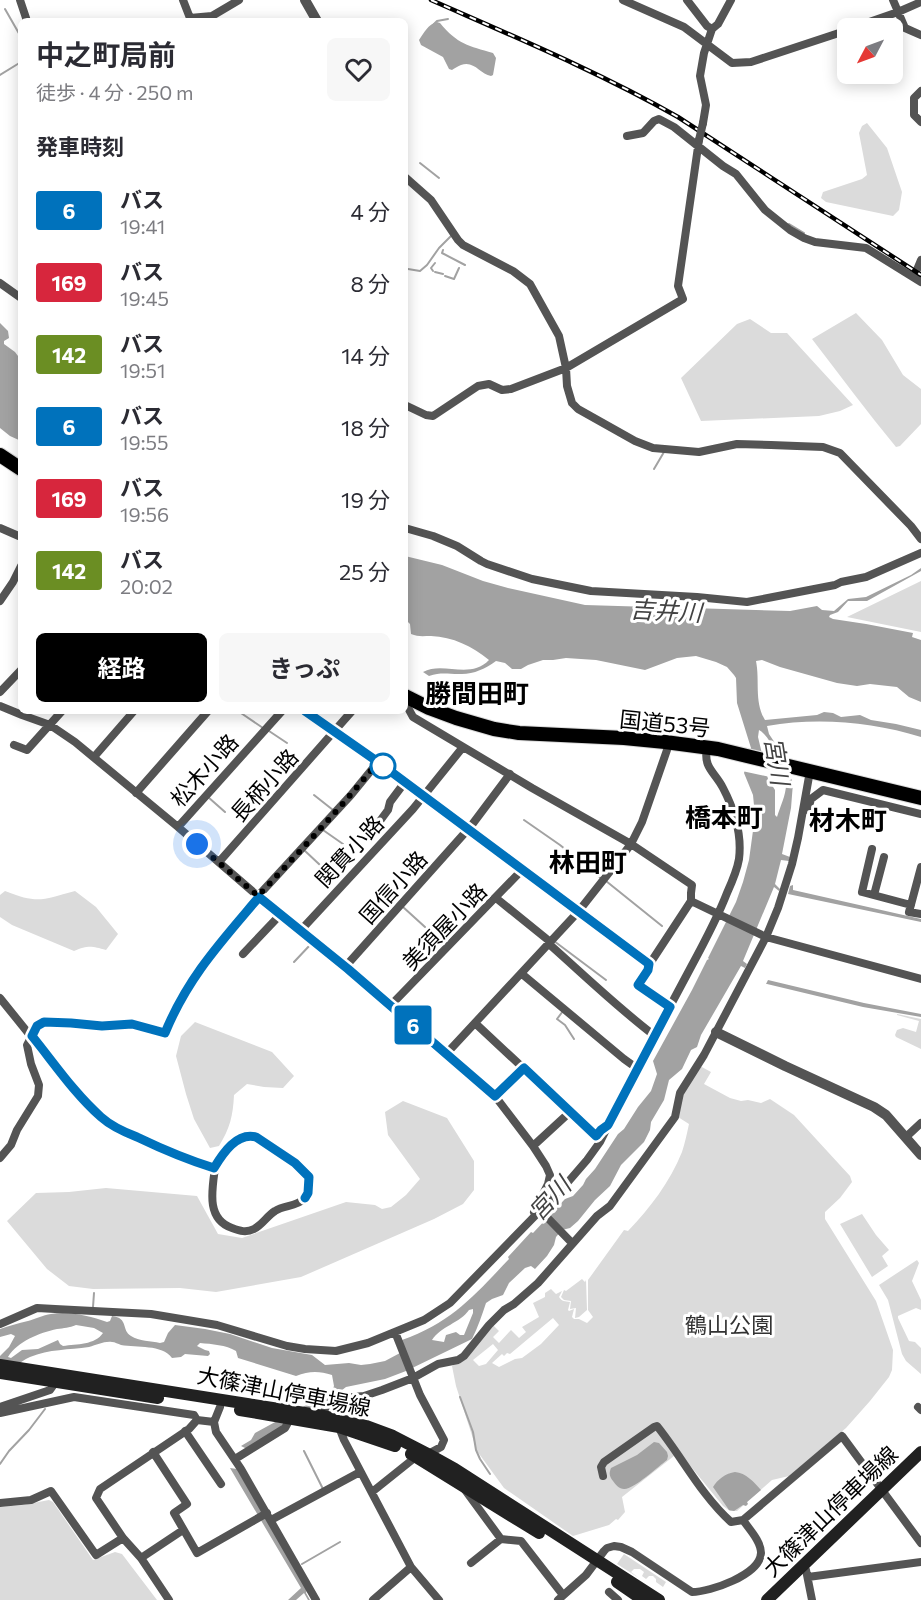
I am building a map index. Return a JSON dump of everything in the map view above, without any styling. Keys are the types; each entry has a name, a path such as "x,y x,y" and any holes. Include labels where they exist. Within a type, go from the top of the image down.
{"highway":[{"path":"0,446 18,458"},
{"path":"0,455 18,467"},
{"name":"国道53号","path":"408,703 494,729 548,735 665,742 921,798"},
{"name":"国道53号","path":"408,704 445,723 510,740 712,753"},
{"name":"国道53号","path":"807,774 921,807"}],"main road":[{"name":"大篠津山停車場線","path":"0,1365 52,1379 339,1427 390,1443 455,1469 595,1564 643,1600"},
{"name":"大篠津山停車場線","path":"0,1374 324,1416 366,1426 393,1436 460,1484 659,1600"},
{"name":"大篠津山停車場線","path":"767,1600 805,1572 921,1452"}],"street":[{"path":"20,0 26,18"},
{"path":"183,0 190,18 212,18 239,0"},
{"path":"305,0 315,18"},
{"path":"623,0 684,27 732,63 751,62 837,34"},
{"path":"687,0 707,26 712,29"},
{"path":"408,406 433,416 478,386 489,384 502,390 511,389 566,368 683,299 678,286 698,143 706,105 701,72 712,29 718,24 731,0"},
{"path":"893,0 905,28 921,35"},
{"path":"881,18 921,2"},
{"path":"921,92 914,98 914,115 921,122"},
{"path":"627,136 644,133 654,121 659,119 698,143 723,166 736,174 765,210 804,238 815,242 866,248 918,280 921,260"},
{"path":"408,180 431,200 463,245 513,271 530,284 559,336 566,368 567,386 572,403 578,409 635,441 653,448 699,452 737,444 823,447 840,453 921,538"},
{"path":"0,283 18,296"},
{"path":"0,528 18,536"},
{"path":"408,529 433,536 457,546 481,561 532,579 591,591 730,601 756,601 827,587 866,577 921,553"},
{"path":"0,601 17,584"},
{"path":"0,692 18,673"},
{"path":"0,706 18,713"},
{"path":"408,707 413,717 630,844 692,885 691,901 649,964 648,970 638,985 670,1007"},
{"path":"20,714 50,725 94,757 258,897 301,930 447,1053 495,1096 533,1146 550,1174 548,1184 534,1210 572,1243"},
{"path":"14,745 27,750 59,714"},
{"path":"94,757 131,714"},
{"path":"136,793 205,714"},
{"name":"松木小路","path":"178,827 279,714"},
{"path":"309,714 378,762 649,964"},
{"name":"長柄小路","path":"219,862 349,714"},
{"name":"関貫小路","path":"301,930 424,797 463,747"},
{"path":"447,1053 578,912 630,844 642,822 668,750"},
{"path":"0,1323 37,1308 151,1314 217,1325 287,1346 336,1351 396,1334 450,1303 568,1182 600,1142 719,915 736,873 739,858 738,834 728,797 708,766 712,753"},
{"path":"0,1158 11,1145 17,1130 38,1096 39,1085 27,1050 27,1045 37,1026 44,1022 102,1026 132,1024 165,1033 173,1013 202,964 378,762"},
{"name":"国信小路","path":"345,967 467,829 510,774"},
{"path":"798,838 807,774"},
{"path":"374,829 405,782"},
{"path":"324,1416 325,1408 333,1401 364,1396 438,1364 458,1360 464,1356 489,1325 538,1283 597,1216 610,1206 675,1117 680,1093 704,1055 766,937 778,908 811,800 823,790 921,814"},
{"path":"874,895 889,859 870,852 862,892 910,905"},
{"path":"921,867 909,912 921,914"},
{"name":"美須屋小路","path":"390,1006 522,870"},
{"path":"496,898 548,940 549,944 621,1009 655,1036"},
{"path":"691,901 766,937 920,976"},
{"path":"243,954 280,915"},
{"path":"522,974 638,1069"},
{"path":"0,998 66,1080 102,1118 115,1127 151,1144 214,1168"},
{"path":"475,1023 596,1136 608,1125"},
{"path":"716,1032 874,1107 886,1115 921,1155"},
{"path":"495,1096 524,1068"},
{"path":"533,1146 570,1112"},
{"path":"906,1137 921,1123"},
{"path":"249,1135 256,1137 295,1163 309,1177 308,1193 296,1204 274,1212 257,1228 242,1231 227,1227 217,1218 211,1192 214,1168 239,1138 249,1135"},
{"path":"372,1492 422,1455 441,1447 444,1440 420,1395 396,1334"},
{"path":"0,1407 50,1390 52,1379"},
{"path":"0,1413 74,1396 194,1415 198,1420 214,1422"},
{"path":"220,1407 214,1422 216,1432 269,1516 316,1600"},
{"path":"235,1459 285,1428 290,1419"},
{"path":"169,1600 96,1498 100,1489 198,1420"},
{"path":"603,1476 601,1467 604,1462 657,1426 696,1481 731,1522 742,1520 842,1436 921,1543"},
{"path":"339,1427 360,1472 411,1567 439,1600"},
{"path":"185,1431 221,1484"},
{"path":"153,1452 187,1504 174,1513 197,1553 360,1472"},
{"path":"460,1484 501,1539"},
{"path":"0,1503 31,1500 51,1491 96,1555 123,1538"},
{"path":"471,1563 501,1539 521,1541 560,1598 586,1575 604,1551 614,1546 621,1547 692,1592 703,1592 724,1585 751,1570 759,1560 761,1550 758,1542 742,1520"},
{"path":"141,1558 183,1530"},
{"path":"812,1600 805,1572 921,1562"},
{"path":"373,1600 411,1567"},
{"path":"609,1592 618,1600"}],"green space":[{"path":"867,123 887,148 902,192 899,210 893,216 826,202 821,198 823,192 862,179 867,175 859,133 862,126"},
{"path":"856,313 882,340 903,375 921,389 921,424 900,446 896,447 812,339"},
{"path":"750,319 771,333 787,333 853,405 819,416 701,421 681,378 737,324"},
{"path":"921,581 921,632 847,617"},
{"path":"5,891 25,898 40,899 75,891 96,907 118,934 106,950 90,947 74,951 12,925 0,917 0,895"},
{"path":"897,1014 921,1019 921,1049 895,1035 897,1030 903,1028 916,1032 919,1021"},
{"path":"195,1022 272,1052 294,1076 283,1088 247,1084 234,1095 232,1116 226,1133 219,1146 210,1148 194,1119 176,1056 181,1036"},
{"name":"鶴山公園","path":"700,1066 711,1072 704,1084 730,1098 761,1103 770,1099 794,1115 850,1176 852,1182 825,1212 825,1219 876,1301 893,1350 892,1370 870,1401 846,1428 789,1476 772,1480 737,1511 730,1511 723,1506 679,1452 622,1497 625,1512 618,1520 573,1536 504,1488 477,1451 456,1386 452,1366 465,1359 493,1325 499,1331 493,1337 499,1343 511,1330 519,1338 526,1332 522,1327 539,1317 533,1303 545,1297 545,1293 551,1289 556,1294 562,1291 559,1297 562,1301 570,1302 568,1310 574,1309 572,1317 574,1319 587,1323 593,1317 588,1310 588,1280 624,1230 628,1231 659,1194 682,1152 689,1124 678,1117 683,1094","holes":["553,1318 559,1325 541,1344 522,1358 499,1367 492,1363 502,1354 504,1356 507,1353 510,1354","493,1344 498,1350 486,1364 479,1366 473,1360"]},
{"path":"403,1101 447,1118 474,1161 474,1190 463,1204 434,1219 301,1277 216,1292 180,1288 93,1289 69,1286 47,1269 7,1221 36,1193 106,1188 197,1196 218,1234 242,1238 346,1202 375,1205 382,1209 391,1207 420,1179 388,1135 385,1112"},
{"path":"862,1214 889,1250 882,1256 888,1266 872,1277 840,1224"},
{"path":"917,1260 919,1263 912,1281 921,1300 921,1310 916,1308 898,1318 909,1341 915,1342 921,1348 921,1374 906,1361 902,1354 888,1300 879,1285"},
{"path":"582,1279 585,1282 586,1280 587,1310 575,1318 576,1308 570,1309 571,1301 561,1297 564,1290 566,1291"},
{"path":"49,1500 53,1502 93,1560 115,1552 122,1554 157,1600 0,1600 0,1507"},
{"path":"624,1554 666,1582 663,1587 656,1582 653,1576 646,1579 642,1576 644,1572 640,1569 634,1569 631,1572 639,1578 617,1564"}],"water":[{"path":"437,22 452,36 464,43 493,53 496,58 493,75 487,75 470,64 449,69 443,57 421,45 419,40 431,25"},
{"path":"0,323 8,331 9,338 4,341 4,344 18,356 18,440 0,428"},
{"name":"吉井川","path":"408,557 442,565 508,588 585,605 677,610 691,608 790,611 817,606 822,610 834,611 848,599 866,597 921,568 921,571 867,601 848,601 838,612 829,617 913,633 912,637 921,640 921,702 909,697 897,687 837,683 762,660 756,661 758,699 765,720 817,715 824,712 841,717 860,715 871,720 921,730 921,737 845,722 786,723 767,726 793,783 791,808 782,854 790,857 789,861 781,860 775,884 780,889 779,891 774,887 743,961 747,964 745,968 741,966 701,1035 697,1047 691,1050 682,1069 669,1080 664,1100 651,1122 644,1142 621,1165 610,1186 578,1221 570,1228 562,1230 547,1256 535,1269 531,1266 525,1268 509,1283 503,1295 486,1303 472,1339 385,1379 346,1387 328,1401 247,1449 241,1446 251,1440 255,1433 332,1391 334,1386 332,1375 314,1372 296,1376 238,1358 236,1351 214,1344 200,1343 197,1346 209,1351 208,1356 185,1354 172,1358 162,1350 109,1342 37,1354 0,1379 0,1356 15,1336 11,1334 0,1337 0,1329 58,1313 79,1315 107,1322 112,1316 117,1317 121,1319 131,1336 160,1343 164,1342 175,1325 230,1334 272,1348 312,1355 325,1365 349,1363 361,1365 385,1361 400,1353 402,1340 435,1325 461,1307 485,1285 531,1232 533,1233 565,1199 573,1196 651,1091 657,1074 653,1061 709,959 736,902 749,860 755,816 753,795 744,773 751,748 737,703 736,678 727,667 696,656 677,658 645,670 596,660 566,658 543,660 521,669 512,669 505,663 496,661 469,674 429,676 423,672 439,668 473,669 489,660 476,650 455,640 411,634 408,622","holes":["759,730 773,746 786,779 785,793 777,817 775,815 775,790 768,779 758,737","473,1309 464,1335 456,1332 446,1335 444,1342 432,1340 440,1331","76,1325 94,1328 103,1333 95,1340 85,1343 63,1346 58,1340 38,1349 22,1350 11,1358 8,1357 17,1346 36,1335"]},
{"path":"793,885 793,890 921,919 921,922 788,894 790,886"},
{"path":"768,980 921,1014 921,1017 863,1007 766,984"},
{"path":"654,1442 659,1443 667,1452 667,1460 633,1486 624,1489 618,1486 610,1476 611,1468 637,1455"},
{"path":"230,1468 237,1469 307,1590 306,1593 310,1600 304,1593 296,1600 288,1600 301,1588"},
{"path":"735,1472 746,1476 761,1490 747,1502 746,1506 743,1505 734,1511 729,1510 713,1487 722,1477"}],"pier":[{"path":"747,751 765,755 770,777 742,771"}],"waterway":[{"path":"5,9 18,32"},
{"path":"434,24 437,21 448,19"},
{"path":"0,75 18,64"},
{"path":"420,163 439,178"},
{"path":"789,224 804,233"},
{"path":"408,269 420,271 451,236"},
{"path":"443,250 442,253 465,265"},
{"path":"433,271 431,268 435,263"},
{"path":"445,276 454,279 459,268"},
{"path":"435,272 443,274"},
{"path":"654,469 664,452"},
{"path":"242,714 263,728"},
{"path":"269,731 287,743"},
{"path":"314,795 333,810"},
{"path":"208,797 225,812"},
{"path":"524,820 601,878"},
{"path":"323,830 343,844"},
{"path":"304,850 320,865"},
{"path":"606,881 662,926"},
{"path":"403,907 425,927"},
{"path":"554,941 606,980"},
{"path":"294,962 311,944"},
{"path":"563,1011 557,1019 565,1025 574,1039"},
{"path":"93,1307 94,1293"},
{"path":"460,1397 473,1432 476,1450 490,1474"},
{"path":"0,1464 45,1409"},
{"path":"304,1451 323,1489"},
{"path":"302,1564 340,1542"}],"railway":[{"path":"431,0 587,70 678,117 921,275"}],"bus line":[{"name":"6","path":"305,1198 308,1193 309,1177 295,1163 256,1137 249,1135 239,1138 214,1168 151,1144 115,1127 102,1118 66,1080 32,1036 37,1026 44,1022 90,1026 132,1024 165,1033 173,1013 202,964 259,897 348,969 495,1096 524,1068 596,1136 608,1125 670,1007 638,985 648,970 649,964 378,762 309,714"}],"district":[{"name":"勝間田町","path":"477,692"},
{"name":"橋本町","path":"724,816"},
{"name":"材木町","path":"848,819"},
{"name":"林田町","path":"588,861"}],"route":[{"path":"197,844 258,896 321,829 378,762 383,766"}],"water label":[{"name":"宮川","path":"778,761"},
{"name":"宮川","path":"549,1198"}]}
